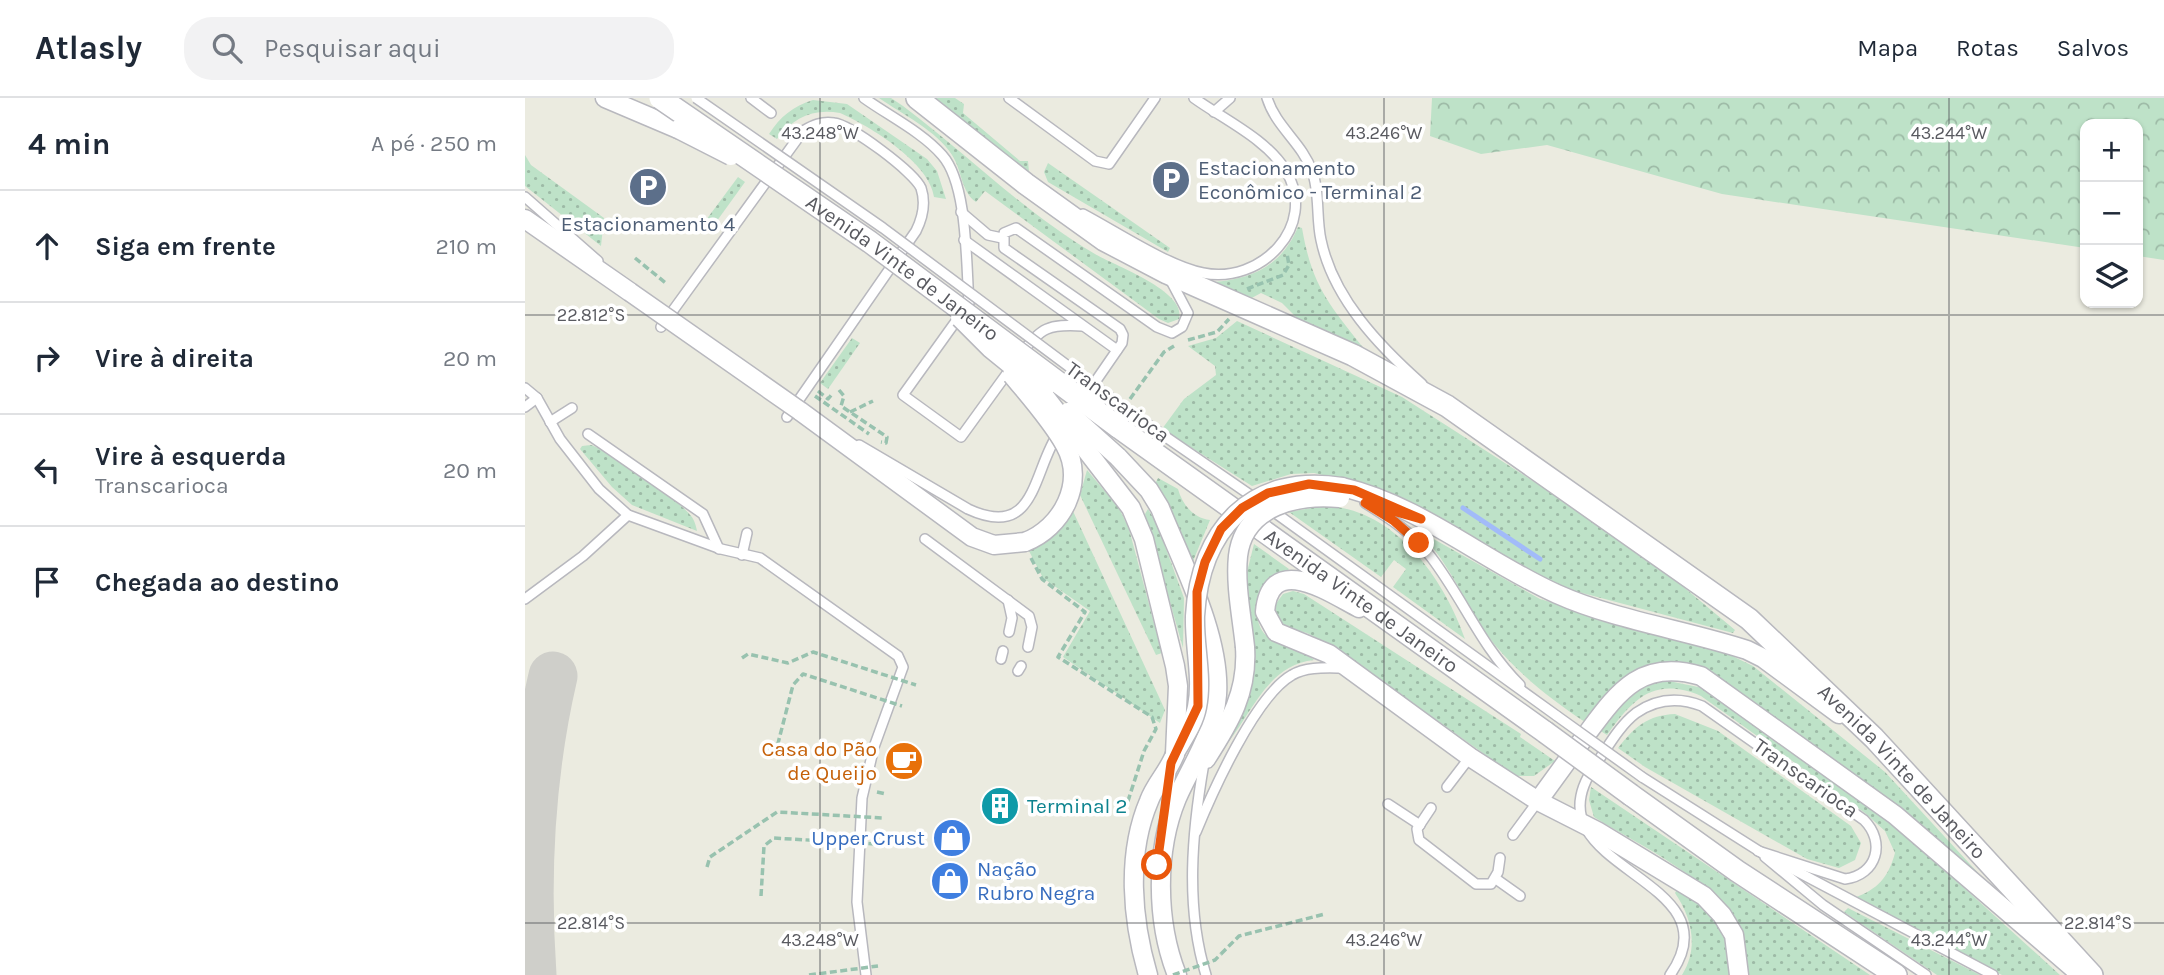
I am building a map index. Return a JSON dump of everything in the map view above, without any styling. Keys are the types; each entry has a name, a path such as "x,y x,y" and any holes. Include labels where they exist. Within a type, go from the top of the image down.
{"street":[{"path":"605,98 678,129"},
{"path":"624,98 790,186"},
{"name":"Avenida Vinte de Janeiro","path":"660,98 790,186 936,293 1124,416 1396,627 1551,724 1637,786 1737,871 1896,975"},
{"name":"Avenida Vinte de Janeiro","path":"917,98 1026,184 1104,240 1167,273 1353,355 1447,405 1749,618 1874,737 2092,975"},
{"path":"525,219 630,292 793,414 972,537 994,545 1025,542 1047,531 1062,513 1071,490 1070,462 1064,444 990,348"},
{"path":"936,293 990,348 1118,457 1149,490 1160,508 1216,662 1216,708 1197,761 1171,815 1162,870 1166,937 1174,975"},
{"path":"1036,385 1123,494 1138,522 1178,686 1173,758"},
{"path":"1148,975 1137,923 1136,855 1148,802 1198,706 1197,592 1205,562 1221,529 1242,508 1281,488 1309,484 1421,519"},
{"path":"1184,786 1204,763 1239,702 1246,671 1237,571 1238,553 1248,529 1270,509 1283,503 1341,493 1372,496 1421,519 1561,596 1726,643 1763,658 1808,693 1874,737"},
{"path":"1396,627 1307,581 1294,579 1277,584 1268,596 1265,612 1276,632 1321,650 1470,757 1538,801 1580,821 1704,896 1722,915 1734,935 1738,975"},
{"path":"1538,801 1622,690 1653,673 1676,671 1701,676 1895,815 2081,975"}],"lane":[{"name":"Transcarioca","path":"696,98 883,228 1124,416 1276,513 1541,706"},
{"path":"751,98 771,113"},
{"path":"864,98 943,155 953,173 961,212 969,303 903,395 961,438 1035,335 1060,325 1082,326"},
{"path":"1009,98 1095,161 1109,164 1155,98"},
{"path":"1026,184 1192,270 1221,274 1248,269 1271,256 1289,234 1294,215 1294,192 1286,171 1271,153 1194,98"},
{"path":"1214,112 1230,98"},
{"path":"1267,98 1277,122 1299,147 1313,171 1321,242 1335,283 1359,317 1400,364 1447,405"},
{"path":"661,327 796,138 811,126 822,123 842,125 911,173 923,196 923,213 916,231 793,414 978,514 1008,515 1016,513 1029,500 1049,446 1117,350 1123,335 1120,329 1004,248 1004,233 1016,228 1157,327 1172,333 1182,327 1188,313 1167,273"},
{"path":"525,197 578,241 630,292"},
{"path":"961,212 988,234 1002,238"},
{"path":"964,240 1117,350"},
{"path":"525,388 537,398 550,422 604,495 628,515 719,549 760,558 898,656 904,667 874,747 862,798 857,902 866,975"},
{"path":"525,407 537,398"},
{"path":"550,422 572,408"},
{"path":"588,433 703,514 719,549"},
{"name":"Transcarioca","path":"1365,503 1400,525 1431,556 1476,631 1498,660 1541,706 1551,724"},
{"path":"525,599 583,556 628,515"},
{"path":"742,555 747,533"},
{"path":"925,539 1029,616 1032,627 1028,647"},
{"path":"1005,597 1012,610 1009,632"},
{"path":"1196,832 1216,784 1243,736 1277,688 1292,674 1303,670 1347,668"},
{"name":"Transcarioca","path":"1580,821 1578,807 1582,783 1632,716 1664,700 1691,702 1720,717 1864,820 1875,834 1876,842 1871,866 1857,878 1845,879 1758,851"},
{"path":"1447,787 1470,757"},
{"path":"1173,758 1157,865 1157,892 1160,926 1174,975"},
{"path":"1204,763 1196,832 1193,913 1206,975"},
{"name":"Transcarioca","path":"1637,786 1993,975"},
{"path":"1513,835 1538,801"},
{"path":"1388,804 1420,825"},
{"path":"1431,808 1420,825 1419,840 1476,884 1486,886 1496,879 1500,858"},
{"path":"1580,821 1596,844 1666,899 1677,915 1685,943 1683,953 1670,975"},
{"name":"Transcarioca","path":"1758,851 1823,905 1926,975"},
{"path":"1496,879 1520,896"}],"path":[{"path":"635,258 667,284"},
{"path":"1124,416 1164,352 1182,342 1217,332 1229,320 1235,304"},
{"path":"833,393 828,398 811,390 886,443 887,437 841,406 844,396 839,390"},
{"path":"850,412 873,401"},
{"path":"1027,551 1042,579 1085,611 1058,657 1152,718 1156,729 1143,751 1124,814"},
{"path":"742,658 748,654 788,663 813,652 916,685"},
{"path":"775,755 793,685 803,674 902,706 898,718"},
{"path":"880,779 877,793 886,794"},
{"path":"707,867 710,857 776,812 883,818"},
{"path":"761,896 764,846 774,838 875,844"},
{"path":"1174,975 1215,960 1239,936 1325,914"},
{"path":"809,975 878,966"}],"green space":[{"path":"879,98 891,98 903,106 1020,202 1069,238 1161,289 1179,309 1179,319 1168,323 1159,319 985,191 976,202 967,193 955,161 945,146 928,131"},
{"path":"930,98 955,98 964,104 963,113 1020,161 1028,161 1029,172"},
{"path":"1432,98 2164,98 2164,260 2143,257 2143,119 2080,119 2080,247 1722,194 1547,145 1481,154 1430,136"},
{"path":"813,100 847,104 927,159 937,171 946,199 934,197 922,171 897,147 840,113 812,113 790,125 777,139 769,134 788,113"},
{"path":"525,155 531,165 604,218 601,246 525,186"},
{"path":"1048,163 1170,248 1168,252 1048,182 1044,172"},
{"path":"738,177 745,182 714,225 706,220"},
{"path":"1298,227 1302,228 1311,266 1324,295 1366,351 1300,321 1282,303 1261,293 1248,300 1213,282 1241,277 1265,268 1284,251"},
{"path":"1237,321 1402,397 1558,497 1662,569 1735,630 1733,633 1552,585 1365,485 1314,473 1291,474 1252,486 1162,429 1184,399 1216,375 1215,366 1188,346 1216,338"},
{"path":"852,338 860,343 828,389 820,383"},
{"path":"591,445 628,466 673,499 692,517 697,531 632,505 612,487 580,449 582,446"},
{"path":"1087,470 1119,508 1129,529 1162,653 1156,655 1080,495"},
{"path":"1158,478 1178,489 1185,505 1193,513 1210,520 1191,566 1168,504 1155,484"},
{"path":"1322,506 1348,509 1371,518 1393,532 1429,570 1444,592 1465,639 1393,587 1406,569 1394,560 1381,577 1289,512"},
{"path":"1072,509 1165,710 1160,723 1063,657 1090,611 1043,578 1029,551 1061,527"},
{"path":"1148,509 1157,524 1184,598 1183,648 1145,514"},
{"path":"1430,537 1540,599 1722,651 1753,666 1885,772 1980,875 1977,877 1715,679 1627,677 1610,689 1585,722 1537,687 1495,645 1428,542"},
{"path":"1254,544 1289,569 1266,586 1260,595 1256,608 1260,626 1272,640 1298,650 1314,660 1297,664 1270,683 1219,753 1253,664 1247,572"},
{"path":"1293,591 1304,594 1521,734 1520,737 1555,761 1534,776 1515,776 1337,649 1307,633 1284,627 1278,621 1275,605 1283,594"},
{"path":"1664,680 1703,688 1858,797 1918,846 2060,975 2002,975 1854,898 1870,891 1881,882 1889,869 1895,853 1885,831 1865,813 1701,696 1685,690 1657,690 1646,694 1626,711 1607,735 1599,730 1632,692"},
{"path":"1675,714 1718,731 1851,826 1861,843 1855,860 1839,868 1807,859 1645,767 1618,748 1642,724 1657,717"},
{"path":"1591,787 1870,975 1682,975 1692,944 1686,913 1675,893 1677,889 1705,909 1723,937 1739,930 1728,912 1695,880 1594,817 1589,800"},
{"path":"1848,908 1980,975 1937,975 1844,912"}],"waterway":[{"path":"1463,508 1540,559"}],"taxiway":[{"path":"532,975 529,900 531,825 539,750 553,676"}],"place":[{"name":"Estacionamento Econômico - Terminal 2","path":"1171,180"},
{"name":"Estacionamento 4","path":"648,187"},
{"name":"Casa do Pão de Queijo","path":"904,761"},
{"name":"Terminal 2","path":"1000,806"},
{"name":"Upper Crust","path":"952,838"},
{"name":"Nação Rubro Negra","path":"950,881"}],"route":[{"path":"1157,865 1169,794 1171,763 1195,718 1198,706 1195,619 1197,592 1205,562 1221,529 1242,508 1268,493 1294,485 1324,484 1372,496 1421,519 1365,503 1394,521 1419,543"}]}
